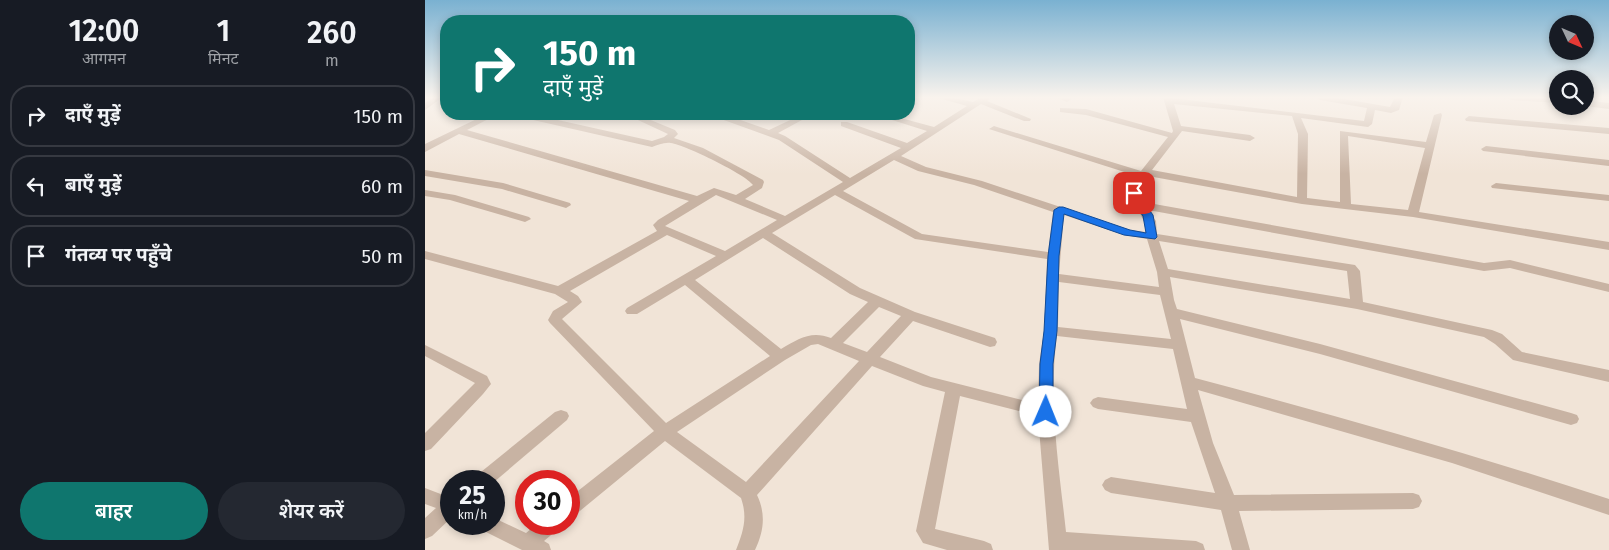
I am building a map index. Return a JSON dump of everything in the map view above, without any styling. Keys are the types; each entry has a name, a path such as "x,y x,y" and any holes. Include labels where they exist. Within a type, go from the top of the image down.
{"street":[{"path":"427,146 477,123"},
{"path":"558,123 652,144 668,139 673,134 650,123"},
{"path":"742,123 771,133 795,145 849,182"},
{"path":"771,133 792,123"},
{"path":"908,123 935,130"},
{"path":"632,311 894,156 946,123"},
{"path":"1134,123 1176,132 1250,138"},
{"path":"1174,123 1176,132"},
{"path":"1298,123 1303,134 1302,200"},
{"path":"1369,123 1374,126 1377,137"},
{"path":"1413,214 1436,123"},
{"path":"1512,123 1609,131"},
{"path":"844,124 908,147"},
{"path":"995,130 1144,173 1225,188 1413,214 1609,246"},
{"path":"460,131 698,200"},
{"path":"1176,132 1144,173 1134,193 1150,221 1152,237 1163,272 1166,292 1197,417 1228,503 1241,550"},
{"path":"1346,206 1343,134 1377,137 1431,146"},
{"path":"668,139 705,153 759,182 758,186 737,199"},
{"path":"1486,149 1609,162"},
{"path":"894,156 922,170 962,178 1128,233 1221,246 1351,268 1354,271 1357,305"},
{"path":"425,173 503,186 566,205"},
{"path":"1496,186 1609,198"},
{"path":"725,255 665,231 659,225 698,200 717,191 786,220"},
{"path":"835,191 887,222 919,237 1053,256"},
{"path":"425,193 451,197 525,219"},
{"path":"1141,205 1484,267 1494,268 1502,263 1510,264 1609,288"},
{"path":"1059,210 1053,256 1051,331 1046,364 1046,412 1058,545 1196,550"},
{"path":"560,291 665,231"},
{"path":"763,233 833,279 877,302 990,342"},
{"path":"425,254 560,291 573,299 575,302 559,314 555,320 665,432 747,492 753,504 756,519 751,538 745,550"},
{"path":"1163,272 1357,305 1494,335 1518,356 1609,376"},
{"path":"1052,277 1166,292"},
{"path":"686,280 781,356"},
{"path":"833,344 877,302"},
{"path":"1172,312 1320,348 1571,418"},
{"path":"747,492 870,360 910,314"},
{"path":"1051,331 1179,345"},
{"path":"580,500 665,432 808,340 819,339 953,390 1046,412"},
{"path":"425,444 483,384 482,380 477,377 428,355"},
{"path":"1188,382 1335,422 1540,482 1609,507"},
{"path":"953,390 925,531 930,537 984,550"},
{"path":"1098,403 1197,417"},
{"path":"495,470 561,416"},
{"path":"1111,485 1228,503 1413,501"},
{"path":"425,496 440,502"},
{"path":"425,530 440,516"},
{"path":"505,532 535,547 543,535"}],"route":[{"path":"1046,412 1046,364 1051,331 1053,256 1059,210 1128,233 1152,237 1148,215 1136,199 1134,193"}]}
